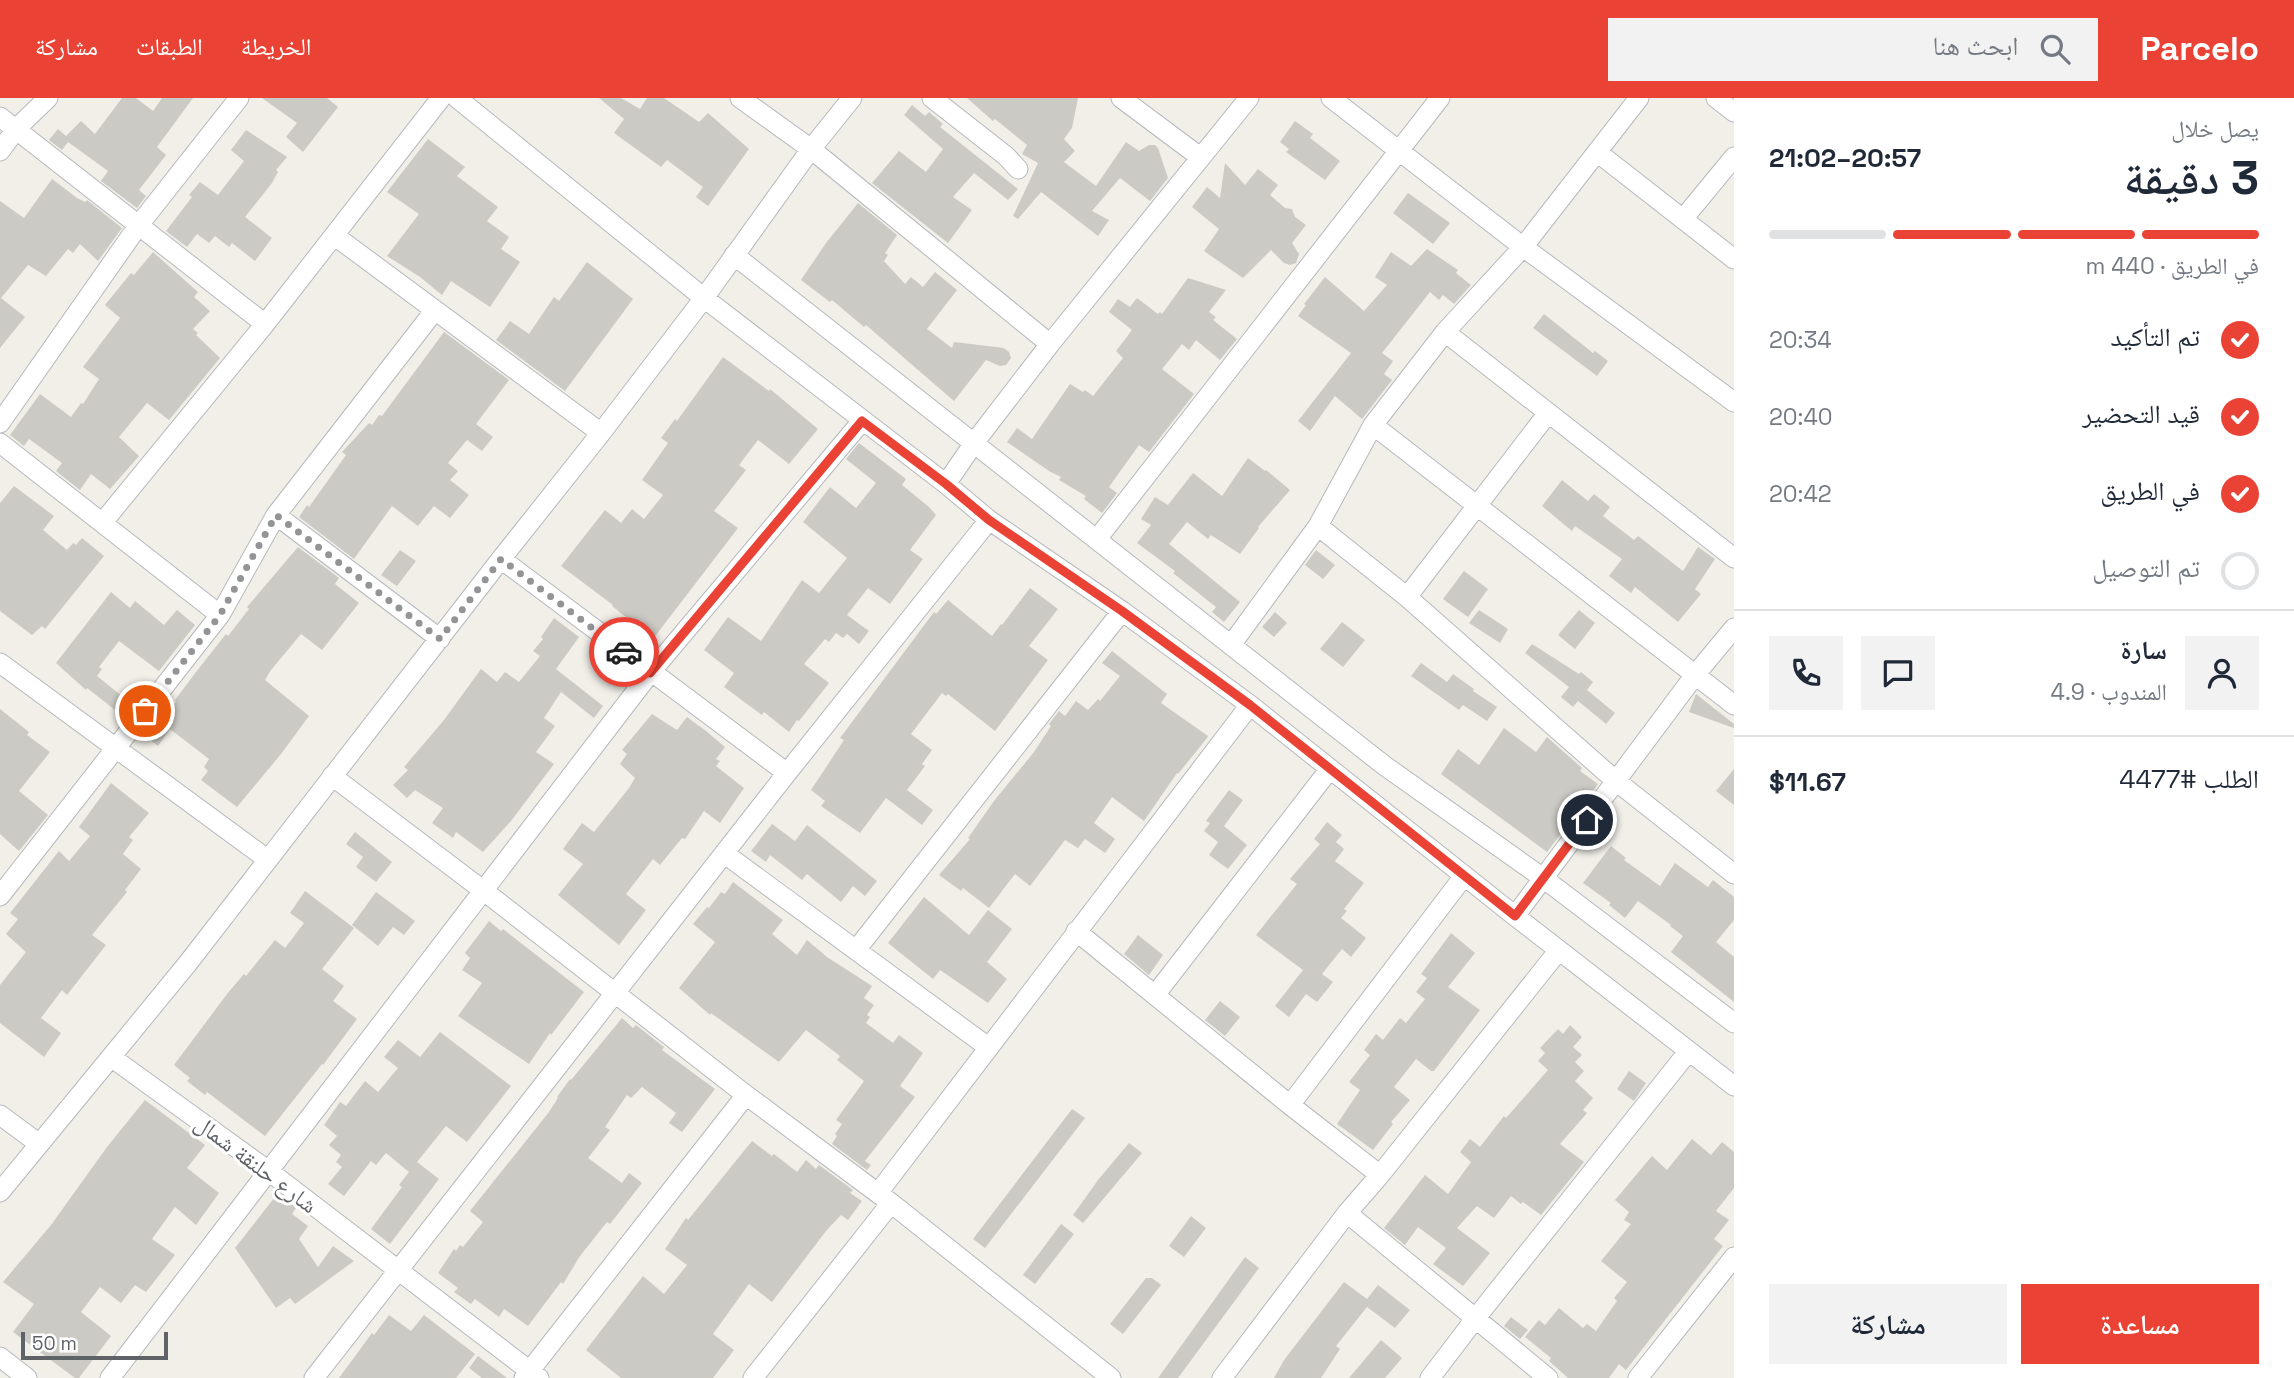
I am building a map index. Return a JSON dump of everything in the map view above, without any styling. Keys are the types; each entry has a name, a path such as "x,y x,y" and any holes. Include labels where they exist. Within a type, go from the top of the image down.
{"street":[{"path":"0,151 17,128 48,98"},
{"path":"0,424 138,226 239,98"},
{"path":"103,522 335,236 454,98 704,298 989,520 1122,611 1250,705 1329,770 1734,1086"},
{"path":"740,98 811,149 1050,344"},
{"path":"0,1192 188,963 601,433 704,298 811,149 852,98"},
{"path":"932,98 1006,156 1018,169"},
{"path":"1121,98 1200,157"},
{"path":"946,484 1050,344 1249,98"},
{"path":"1331,98 1523,247 1734,402"},
{"path":"1097,539 1440,98"},
{"path":"1231,645 1318,526 1374,425 1445,332 1523,247 1639,98"},
{"path":"1716,98 1734,112"},
{"path":"0,117 265,324"},
{"path":"1597,152 1734,259"},
{"path":"1683,219 1734,157"},
{"path":"335,236 601,433"},
{"path":"734,256 1384,766 1543,878 1734,1023"},
{"path":"0,896 220,615 276,515 435,310"},
{"path":"1445,332 1734,558"},
{"path":"1407,597 1548,413"},
{"path":"110,1378 650,673 862,421"},
{"path":"1374,425 1734,705"},
{"path":"0,443 220,615"},
{"path":"276,515 440,639"},
{"path":"314,1378 787,773 989,520"},
{"path":"1318,526 1407,597 1616,781 1734,874"},
{"path":"501,559 787,773"},
{"path":"856,950 1122,611"},
{"path":"1515,916 1695,675 1734,628"},
{"path":"0,663 267,859"},
{"path":"753,1378 884,1198 988,1047 1250,705"},
{"path":"1155,995 1329,770"},
{"path":"332,776 884,1198 1111,1378"},
{"path":"725,854 988,1047"},
{"path":"1290,1105 1464,876"},
{"path":"1076,931 1380,1175"},
{"path":"1222,1378 1346,1213 1380,1175 1559,950"},
{"path":"1430,1378 1688,1052"},
{"name":"شارع حلنقة شمال","path":"111,1057 270,1172 531,1376"},
{"path":"531,1376 746,1095"},
{"path":"0,1115 38,1143"},
{"path":"1346,1213 1548,1378"},
{"path":"1638,1378 1734,1257"},
{"path":"0,1357 27,1378"}],"building":[{"path":"122,98 136,98 153,111 162,98 193,98 157,147 166,155 139,190 146,196 137,208 101,181 108,171 68,142 62,150 49,140 58,129 66,136 81,121 95,134"},
{"path":"262,98 327,98 338,107 303,152 286,137 297,123"},
{"path":"599,98 621,98 640,109 647,98 664,98 699,122 708,113 749,149 708,206 696,197 703,187 667,160 661,167 614,133 624,119"},
{"path":"967,98 1078,98 1072,128 1064,139 1075,151 1064,162 1096,186 1126,142 1139,151 1149,145 1155,145 1168,178 1150,201 1120,178 1092,211 1109,220 1098,236 1041,192 1018,219 1013,216 1038,163 1022,154 1027,145"},
{"path":"912,105 925,116 929,112 943,124 940,127 1018,189 1008,200 974,173 953,197 972,210 948,243 872,183 899,151 926,172 943,149 904,115"},
{"path":"1295,121 1313,134 1310,138 1340,161 1325,180 1286,152 1289,149 1280,142"},
{"path":"246,130 287,157 276,170 278,172 272,183 245,217 272,238 255,261 232,243 229,247 215,236 209,243 197,234 187,247 166,231 200,182 218,195 244,161 231,150"},
{"path":"428,139 465,167 457,176 498,207 487,221 509,237 501,249 520,262 490,307 451,281 442,295 387,256 419,214 387,192"},
{"path":"1225,163 1245,185 1258,169 1278,185 1270,195 1285,208 1292,209 1295,217 1306,225 1292,243 1299,254 1296,263 1284,263 1271,250 1243,278 1204,251 1219,229 1192,207 1207,187 1220,198"},
{"path":"52,179 77,198 85,202 87,200 122,228 98,261 80,244 73,253 68,249 46,276 28,265 1,298 25,317 0,348 0,201 24,218"},
{"path":"1408,193 1450,223 1433,244 1393,213"},
{"path":"858,203 897,235 885,253 888,255 884,261 905,284 911,277 923,287 935,272 957,290 927,329 952,348 954,342 1004,348 1009,352 1011,358 1006,365 1000,366 986,360 954,401 866,325 864,327 832,300 830,302 801,280"},
{"path":"1427,249 1458,270 1456,273 1471,285 1454,304 1443,295 1439,300 1430,292 1382,353 1393,361 1384,374 1392,380 1362,419 1335,396 1310,431 1298,421 1351,353 1298,316 1306,305 1304,304 1325,277 1364,311 1387,285 1375,277 1391,252 1411,266"},
{"path":"153,252 198,292 194,297 210,311 193,329 220,358 169,420 147,403 119,437 139,456 110,489 91,474 80,490 56,471 62,463 29,439 24,446 10,435 40,394 71,417 81,403 83,404 99,379 83,367 120,318 105,305 131,273 134,275"},
{"path":"587,262 633,299 565,391 496,340 510,321 529,334 554,297 559,301"},
{"path":"1188,278 1226,290 1209,312 1216,317 1213,320 1237,339 1220,360 1196,340 1189,350 1182,344 1162,369 1194,394 1149,452 1139,445 1109,487 1117,493 1102,513 1084,499 1086,496 1059,480 1061,477 1007,442 1017,428 1032,439 1070,384 1093,396 1123,358 1116,351 1132,330 1109,312 1118,299 1130,307 1137,298 1158,314 1162,314"},
{"path":"1544,314 1593,353 1595,351 1608,361 1597,376 1533,328"},
{"path":"444,332 509,380 476,424 493,437 482,451 467,440 448,463 458,471 450,480 469,495 450,518 434,506 418,526 392,506 354,559 299,517 346,455 342,452 369,423 372,425 379,415 382,416"},
{"path":"723,357 769,391 770,389 818,429 789,464 758,440 739,465 746,470 714,511 738,528 653,639 561,566 605,510 621,523 632,509 644,519 663,495 642,480 668,443 661,438 675,419 677,421"},
{"path":"859,443 906,479 902,485 936,515 910,550 923,559 890,604 868,588 847,615 869,631 859,644 847,634 843,638 836,633 829,642 825,639 804,664 829,683 789,732 764,712 762,715 724,687 734,673 704,650 728,617 761,641 802,580 819,593 847,558 803,522 830,487 856,508 876,483 846,459"},
{"path":"1248,458 1290,490 1258,527 1240,554 1211,535 1208,539 1187,522 1169,544 1240,602 1224,622 1212,612 1216,607 1173,573 1175,571 1137,543 1151,525 1141,519 1155,497 1168,505 1193,473 1222,496"},
{"path":"1562,480 1588,501 1594,494 1610,507 1603,516 1634,540 1638,536 1683,571 1698,547 1715,559 1695,589 1701,594 1678,622 1635,587 1631,593 1609,576 1622,559 1575,526 1572,531 1542,506"},
{"path":"14,486 54,516 43,530 67,550 82,538 104,556 45,629 42,626 32,635 0,611 0,503"},
{"path":"298,547 339,578 335,584 359,603 322,650 301,634 265,680 309,716 237,807 201,780 208,771 204,767 209,759 170,729 158,746 145,736 176,702 196,672 249,609 247,607"},
{"path":"400,550 416,561 397,586 381,575"},
{"path":"1316,550 1335,565 1323,579 1305,565"},
{"path":"1464,571 1488,589 1468,617 1443,599"},
{"path":"1030,588 1058,609 1029,646 1048,660 995,731 948,694 946,696 942,693 911,734 932,750 922,764 925,766 907,790 933,810 922,825 886,798 860,833 821,806 825,801 811,790 844,740 840,738 934,612 936,614 948,600 992,636"},
{"path":"111,592 130,608 135,601 164,625 177,610 195,625 159,671 119,641 99,667 102,669 97,676 128,701 119,713 87,688 86,690 56,663"},
{"path":"1479,610 1508,629 1500,643 1469,623"},
{"path":"1579,610 1595,623 1575,649 1558,635"},
{"path":"1275,612 1287,623 1274,637 1262,627"},
{"path":"554,618 579,637 556,669 603,706 594,718 561,692 544,718 555,726 536,752 554,764 511,821 483,852 456,832 453,838 432,823 443,808 415,790 407,798 393,785 408,770 404,767 444,720 481,669 497,682 505,672 519,682 540,656 533,651"},
{"path":"1342,622 1365,640 1343,667 1320,649"},
{"path":"1532,644 1579,674 1581,672 1593,682 1587,690 1615,713 1606,724 1578,701 1573,707 1561,697 1569,687 1525,653"},
{"path":"1112,651 1167,694 1161,703 1208,736 1177,773 1144,821 1112,797 1094,823 1115,839 1105,853 1085,839 1078,848 1065,840 1030,886 1015,874 989,908 963,888 961,891 939,875 970,839 968,838 994,801 1034,752 1059,711 1065,716 1076,701 1088,710 1098,699 1100,701 1120,676 1102,663"},
{"path":"1421,663 1447,682 1453,674 1497,707 1487,721 1463,705 1459,710 1411,676"},
{"path":"1696,694 1734,724 1734,728 1689,712"},
{"path":"0,709 29,732 27,735 50,752 19,791 48,815 19,851 0,834"},
{"path":"652,714 677,730 687,717 706,731 725,747 716,759 720,761 716,766 744,788 720,823 704,811 685,839 682,838 660,865 653,859 626,894 646,910 619,945 558,895 583,864 563,849 582,823 594,832 629,788 635,778 620,764 627,754 622,750"},
{"path":"1504,728 1536,752 1547,737 1582,768 1580,771 1598,784 1547,852 1441,774 1458,749 1479,765"},
{"path":"1734,769 1734,805 1716,791"},
{"path":"111,783 149,813 129,837 133,840 123,854 141,869 125,890 127,892 92,935 106,945 67,995 62,990 41,1018 61,1033 44,1057 0,1023 0,985 26,952 6,934 18,919 10,913 59,851 69,861 90,836 79,827"},
{"path":"1229,790 1243,800 1224,826 1247,845 1228,869 1209,855 1218,842 1204,831 1210,823 1206,821"},
{"path":"1327,822 1342,835 1336,842 1344,849 1335,861 1364,883 1344,909 1347,911 1341,918 1366,938 1351,957 1342,949 1322,974 1333,982 1317,1002 1306,994 1289,1017 1275,1006 1303,970 1256,935 1297,884 1290,879 1320,844 1314,839"},
{"path":"772,824 795,841 807,825 877,881 865,896 853,886 841,902 807,874 802,880 770,855 766,862 751,851"},
{"path":"355,832 392,862 376,882 356,867 363,857 346,844"},
{"path":"1611,846 1626,858 1624,860 1660,886 1675,863 1708,887 1713,880 1734,897 1734,920 1716,942 1734,957 1734,1002 1671,952 1683,936 1671,925 1638,901 1625,918 1609,905 1611,903 1583,883"},
{"path":"733,882 783,920 772,934 797,955 807,940 827,957 872,986 864,998 874,1005 867,1015 870,1017 866,1023 893,1043 899,1035 923,1053 900,1086 915,1097 865,1161 871,1165 867,1170 832,1144 842,1124 836,1120 864,1081 837,1060 840,1056 806,1030 779,1062 711,1013 710,1015 679,988 715,942 693,924 721,892 725,894"},
{"path":"305,891 354,928 322,969 344,986 333,1001 357,1019 265,1136 207,1092 205,1095 187,1081 190,1078 174,1065 227,994 244,974 246,976 275,940 285,948 304,923 290,913"},
{"path":"376,892 415,921 404,935 393,927 378,946 352,925"},
{"path":"924,897 969,935 988,910 1012,929 987,962 1007,979 988,1003 940,970 933,979 888,943"},
{"path":"489,921 584,992 551,1035 550,1033 529,1064 458,1016 482,983 462,970 470,958 465,953"},
{"path":"1451,933 1475,953 1448,987 1480,1010 1434,1071 1416,1059 1394,1087 1410,1100 1391,1122 1393,1124 1373,1150 1337,1124 1360,1090 1349,1082 1370,1055 1364,1050 1376,1034 1383,1040 1400,1018 1406,1023 1425,999 1416,992 1427,978 1421,974"},
{"path":"1138,935 1163,955 1149,975 1124,954"},
{"path":"1220,1001 1240,1017 1225,1036 1205,1020"},
{"path":"622,1018 633,1028 636,1025 664,1047 662,1050 715,1089 682,1132 669,1123 676,1113 642,1087 631,1098 627,1095 605,1127 610,1130 588,1158 622,1183 629,1173 642,1183 610,1224 607,1222 580,1256 563,1284 561,1282 528,1326 504,1309 499,1317 475,1299 471,1304 454,1292 458,1288 438,1273 454,1249 456,1251 460,1245 463,1247 483,1222 470,1211 549,1112 570,1079"},
{"path":"1570,1025 1582,1037 1573,1047 1582,1055 1575,1062 1584,1071 1575,1081 1593,1098 1583,1110 1587,1113 1560,1144 1584,1162 1541,1215 1511,1196 1494,1218 1477,1206 1457,1228 1490,1253 1463,1286 1433,1264 1446,1248 1418,1227 1405,1245 1384,1228 1425,1175 1448,1194 1471,1162 1460,1152 1470,1139 1480,1147 1504,1116 1506,1118 1548,1070 1538,1061 1545,1053 1540,1048 1558,1029 1563,1034"},
{"path":"440,1032 511,1086 467,1142 446,1126 417,1162 439,1179 390,1244 371,1229 402,1187 399,1185 409,1172 386,1153 376,1165 371,1161 344,1196 328,1184 342,1167 336,1162 341,1155 329,1145 337,1136 324,1125 340,1102 346,1106 365,1081 378,1092 398,1068 384,1057 398,1040 420,1057"},
{"path":"1629,1071 1646,1083 1634,1101 1617,1089"},
{"path":"145,1100 205,1145 187,1168 219,1193 196,1225 175,1207 152,1239 175,1255 146,1292 135,1285 121,1303 100,1287 81,1312 111,1336 79,1378 75,1378 13,1332 34,1304 3,1282 51,1225 107,1147"},
{"path":"1072,1109 1085,1118 985,1248 973,1239"},
{"path":"1692,1139 1711,1155 1722,1142 1734,1152 1734,1188 1716,1211 1729,1220 1714,1239 1723,1246 1626,1370 1619,1364 1609,1378 1568,1378 1549,1361 1551,1358 1525,1337 1539,1320 1545,1325 1559,1308 1583,1328 1587,1324 1596,1331 1617,1301 1614,1298 1627,1282 1601,1261 1631,1224 1624,1220 1629,1212 1615,1200 1652,1156 1667,1170"},
{"path":"752,1141 797,1172 806,1160 816,1169 819,1165 853,1190 850,1193 862,1201 848,1220 841,1215 826,1231 772,1302 749,1284 713,1334 734,1350 713,1378 621,1378 586,1350 643,1276 664,1294 687,1265 665,1249 686,1218 688,1220"},
{"path":"1129,1143 1142,1153 1083,1223 1073,1215"},
{"path":"278,1193 296,1208 292,1214 308,1226 299,1239 318,1267 333,1246 354,1261 295,1304 290,1298 276,1308 235,1248"},
{"path":"1191,1216 1206,1228 1184,1257 1169,1246"},
{"path":"1061,1224 1074,1234 1035,1284 1023,1275"},
{"path":"1245,1257 1259,1268 1178,1378 1158,1378"},
{"path":"1146,1278 1152,1278 1161,1285 1123,1334 1110,1324"},
{"path":"1344,1282 1367,1299 1378,1285 1410,1310 1395,1328 1367,1307 1336,1346 1340,1349 1321,1378 1274,1378 1284,1360"},
{"path":"389,1315 411,1331 424,1315 475,1354 456,1378 339,1378 372,1333 374,1335"},
{"path":"1511,1317 1528,1330 1520,1339 1504,1326"},
{"path":"1381,1340 1402,1358 1385,1378 1349,1378"},
{"path":"478,1356 507,1378 482,1378 469,1368"}],"way so far":[{"path":"145,711 220,615 276,515 440,639 501,559 624,652"}],"route":[{"path":"624,652 650,673 862,421 989,520 1122,611 1250,705 1515,916 1587,820"}]}
